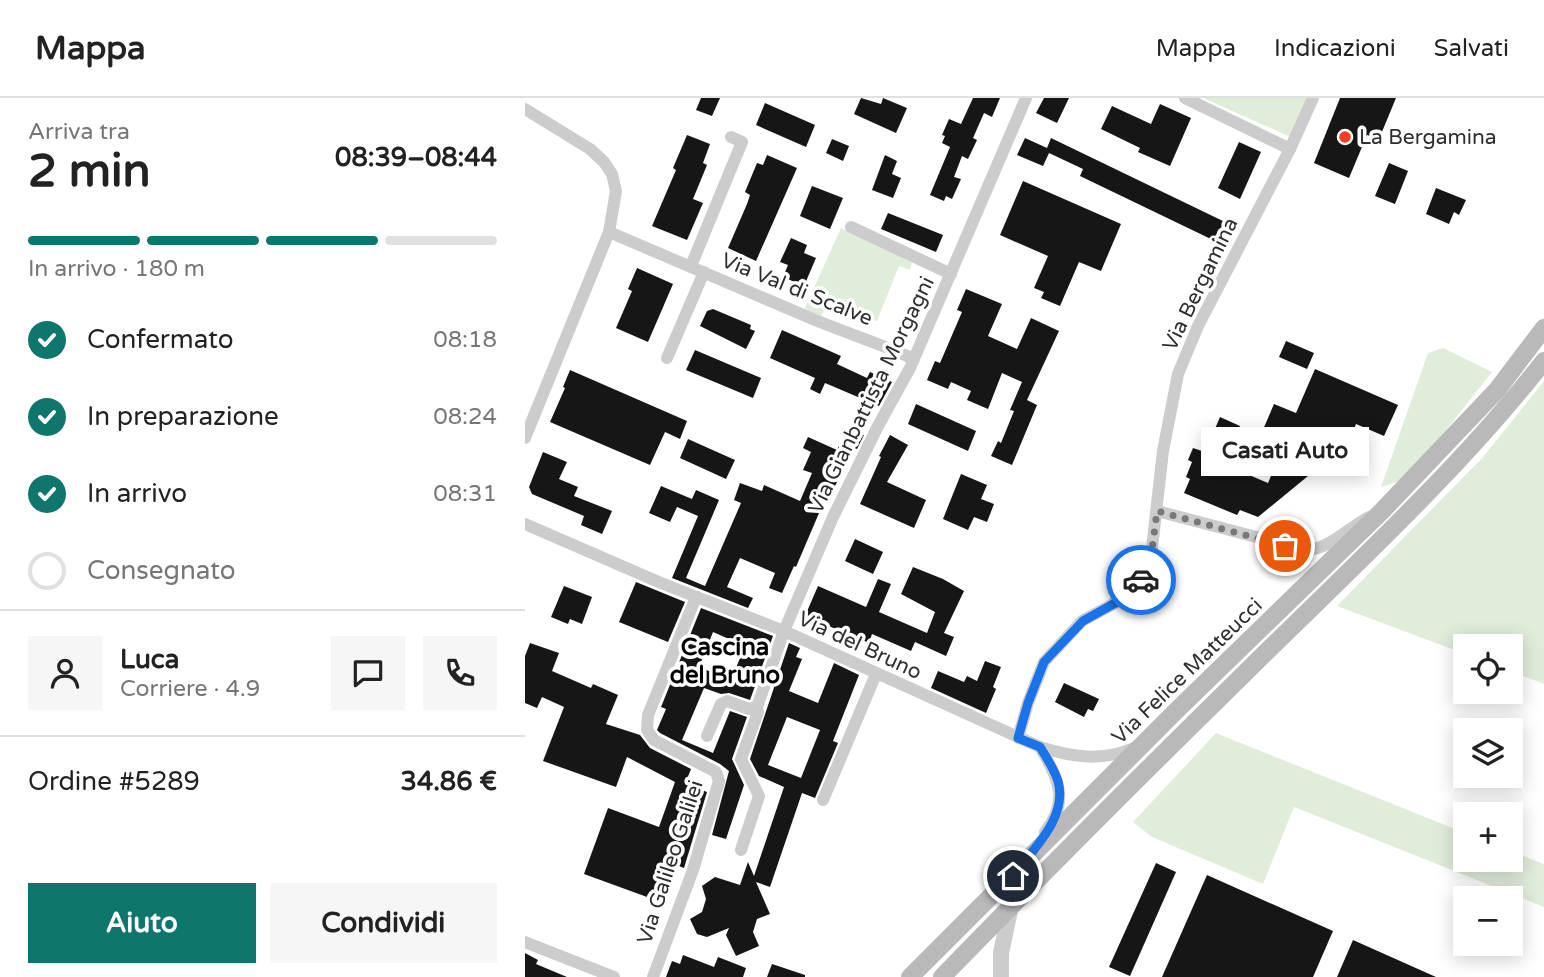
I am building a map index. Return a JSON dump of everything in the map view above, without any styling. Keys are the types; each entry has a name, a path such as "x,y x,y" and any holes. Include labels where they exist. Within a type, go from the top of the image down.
{"main road":[{"name":"Via Felice Matteucci","path":"910,977 1382,511 1497,390 1544,328"},
{"name":"Via Felice Matteucci","path":"943,977 1247,670 1395,527 1509,406 1544,361"}],"street":[{"name":"Via Gianbattista Morgagni","path":"741,850 759,796 741,760 784,631 833,517 914,359 1026,98"},
{"path":"1185,98 1290,149"},
{"name":"Via Bergamina","path":"1018,738 1044,662 1083,621 1126,597 1142,579 1151,558 1163,451 1178,374 1198,326 1290,149 1313,98"},
{"path":"525,109 590,149 612,174 616,191 609,232 525,438"},
{"name":"Via Val di Scalve","path":"691,266 742,142 731,137"},
{"path":"851,227 951,274"},
{"name":"Via Val di Scalve","path":"609,232 806,317 884,345 914,359"},
{"name":"Via Val di Scalve","path":"667,358 704,272"},
{"path":"1157,511 1306,550 1323,548 1342,533 1382,511"},
{"name":"Via del Bruno","path":"525,524 696,597 784,631 1040,747 1092,758 1118,755 1147,743"},
{"name":"Via Galileo Galilei","path":"653,977 693,870 719,780 716,772 654,740 647,730 648,715 696,597"},
{"path":"823,800 876,674"},
{"path":"707,736 721,704 727,701 749,709 757,707"},
{"path":"1013,876 1055,819 1059,800 1059,783 1040,747"},
{"path":"1001,977 1001,953 1011,906"},
{"path":"525,942 614,977"}],"green space":[{"path":"1203,98 1307,98 1293,138"},
{"path":"841,228 912,262 910,270 899,266 877,321 826,307 821,316 804,310"},
{"path":"1443,348 1492,372 1443,434 1400,481 1381,487 1428,353"},
{"path":"1544,381 1544,684 1523,676 1523,634 1453,634 1453,650 1337,606 1483,457"},
{"path":"1216,733 1453,828 1453,871 1294,807 1263,884 1152,837 1133,822"},
{"path":"1523,856 1544,864 1544,907 1523,899 1523,886 1492,886 1456,872 1523,872"}],"building":[{"path":"701,98 720,98 712,116 696,110"},
{"path":"861,98 881,104 883,98 907,108 896,133 854,114"},
{"path":"973,98 1000,98 992,117 984,113 973,138 977,140 968,159 962,156 954,177 961,179 952,199 946,196 944,201 930,195 950,147 942,143 945,136 942,135 949,119 961,124"},
{"path":"1044,98 1069,98 1057,123 1036,113"},
{"name":"La Bergamina","path":"1340,98 1396,98 1379,139 1367,135 1349,178 1314,163"},
{"path":"765,103 815,125 806,147 756,125"},
{"path":"1160,104 1191,118 1170,166 1138,152 1140,148 1101,129 1112,106 1151,124"},
{"path":"687,135 710,144 703,163 707,165 693,199 703,203 687,240 652,226 676,170 673,168"},
{"path":"1025,138 1047,148 1051,138 1225,222 1215,241 1080,176 1083,169 1049,153 1043,166 1017,155"},
{"path":"832,139 849,146 843,161 826,153"},
{"path":"1239,142 1261,152 1240,199 1218,188"},
{"path":"767,155 797,168 756,261 728,248 747,204 750,195 745,192 757,163 763,165"},
{"path":"885,155 897,161 892,174 901,178 893,198 872,190"},
{"path":"1389,163 1408,171 1395,204 1375,196"},
{"path":"1023,181 1121,224 1101,271 1079,262 1060,306 1041,298 1044,292 1034,288 1048,256 1000,235"},
{"path":"812,186 843,198 830,229 800,216"},
{"path":"1436,188 1466,200 1459,215 1454,212 1449,224 1426,214"},
{"path":"888,213 943,235 936,252 881,229"},
{"path":"791,238 807,245 804,253 816,258 804,286 783,277 788,265 780,262"},
{"path":"637,268 673,284 648,342 616,328 632,291 628,289"},
{"path":"966,289 1002,304 988,336 1017,349 1031,318 1059,331 1027,400 1037,405 1012,465 991,456 998,441 1001,443 1014,411 1010,410 1022,382 1002,373 988,409 967,400 971,391 951,382 948,389 927,380 935,361 940,363 962,312 957,310"},
{"path":"713,309 751,325 750,329 755,331 746,349 700,326 707,311"},
{"path":"782,330 841,356 837,364 867,378 870,372 892,382 879,406 825,383 820,394 810,389 815,378 770,358"},
{"path":"1286,341 1314,353 1307,369 1279,357"},
{"path":"695,350 761,378 753,398 686,370"},
{"path":"1315,369 1398,405 1384,436 1356,424 1339,465 1316,456 1308,476 1258,517 1240,510 1237,515 1184,493 1190,479 1186,477 1192,462 1188,460 1193,448 1205,452 1220,417 1240,426 1223,464 1268,483 1279,457 1256,446 1274,404 1296,413"},
{"path":"570,370 687,421 680,439 665,432 650,465 550,422"},
{"path":"916,404 976,431 968,451 908,424"},
{"path":"852,430 864,435 857,449 854,448 828,500 825,499 782,593 769,588 775,573 740,558 727,587 753,598 748,608 672,578 698,516 677,507 670,522 649,513 661,486 692,499 696,490 719,500 686,578 705,586 741,503 734,500 740,483 762,491 764,485 800,501 812,473 803,470 811,452 803,448 808,437 837,450 846,431 850,433"},
{"path":"890,435 908,445 887,482 926,500 914,528 860,504"},
{"path":"688,439 735,460 726,479 680,458"},
{"path":"543,452 567,462 559,479 578,487 574,496 612,511 602,534 581,525 584,516 532,494 529,487"},
{"path":"961,474 987,485 981,499 994,504 987,522 974,517 968,530 943,519"},
{"path":"855,539 883,552 873,574 845,561"},
{"path":"913,567 964,591 944,633 954,637 946,656 915,642 911,651 872,634 869,643 805,616 818,586 866,607 878,579 891,584 879,612 927,633 935,612 901,594"},
{"path":"636,582 685,602 668,642 619,622"},
{"path":"564,586 592,597 582,624 570,619 568,624 551,617"},
{"path":"701,608 773,636 750,700 704,688 682,740 713,753 730,711 747,717 732,759 744,785 726,839 712,835 729,771 660,733 657,730 666,709 661,707","holes":["713,632 745,646 731,680 699,667"]},
{"path":"530,643 559,653 552,671 591,688 593,684 618,695 606,724 640,735 650,748 691,769 685,784 707,792 684,868 671,863 658,901 584,874 608,808 659,827 675,782 627,757 616,787 543,761 564,707 542,697 537,708 525,703 525,656"},
{"path":"789,643 800,648 796,657 802,659 789,691 818,703 834,663 859,675 833,741 838,743 815,798 802,793 770,887 756,882 770,914 757,919 753,932 759,946 736,956 726,935 729,928 707,937 697,934 690,919 702,912 706,899 702,886 715,877 740,885 748,862 754,876 784,787 759,776 750,759","holes":["787,717 820,730 801,778 768,765"]},
{"path":"985,661 1001,667 986,713 931,688 938,671 964,682 967,676 977,681"},
{"path":"1064,683 1099,699 1093,711 1088,709 1084,717 1055,702"},
{"path":"1156,863 1176,872 1130,976 1109,967"},
{"path":"1207,875 1333,931 1313,977 1162,977"},
{"path":"1353,940 1436,977 1337,977"},
{"path":"525,953 538,960 536,964 567,977 525,977"},
{"path":"683,955 714,967 718,957 746,968 743,977 666,977 672,961 680,964"},
{"path":"772,964 805,975 805,977 767,977"}],"way so far":[{"path":"1141,580 1151,558 1157,511 1285,546"}],"place":[{"name":"La Bergamina","path":"1345,137"},
{"name":"Casati Auto","path":"1285,546"}],"district":[{"name":"Cascina del Bruno","path":"725,661"}],"route":[{"path":"1013,876 1055,819 1059,800 1059,783 1040,747 1018,738 1044,662 1083,621 1126,597 1141,580"}]}
